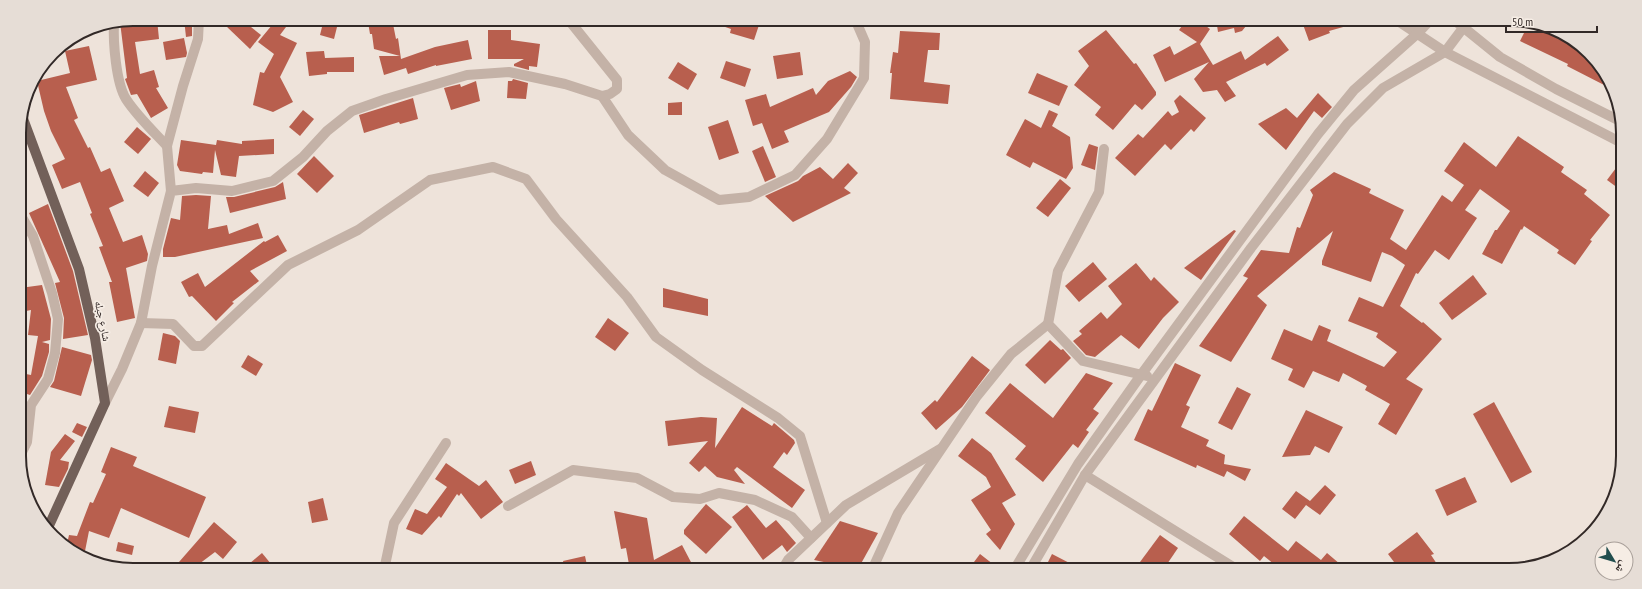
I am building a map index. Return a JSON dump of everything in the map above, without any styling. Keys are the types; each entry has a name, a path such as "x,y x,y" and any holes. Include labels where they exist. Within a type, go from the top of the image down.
{"main road":[{"name":"شارع جبله","path":"26,127 79,269 95,338 104,403"},
{"path":"50,523 104,403"}],"street":[{"path":"104,403 122,369 141,323 152,266 171,191 167,146 198,39 199,26"},
{"path":"171,191 196,188 232,191 273,181 302,157 327,131 352,112 386,99 467,75 509,72 565,84 602,96 610,94 617,88 617,80 574,26"},
{"path":"602,96 628,135 665,170 719,200 749,197 795,175 827,139 864,78 865,42 858,26"},
{"path":"1405,26 1445,52 1616,140"},
{"path":"1018,563 1078,464 1141,374 1318,134 1354,90 1424,26"},
{"path":"1034,563 1085,475 1251,248 1347,124 1383,88 1445,52 1463,26"},
{"path":"1468,26 1500,57 1556,89 1615,118"},
{"path":"114,28 113,43 119,74 126,98 167,146"},
{"path":"875,563 898,513 977,396 1011,354 1048,324 1058,271 1099,192 1104,149"},
{"path":"141,323 173,324 194,346 202,346 288,265 358,230 430,180 493,167 526,179 556,219 627,297 656,337 702,370 778,418 800,436 827,523"},
{"path":"26,223 34,236 52,293 58,319 55,354 48,379 31,405 26,444"},
{"path":"1048,324 1083,361 1155,378"},
{"path":"385,563 394,523 446,443"},
{"path":"786,563 846,505 943,447"},
{"path":"508,506 573,470 637,478 673,497 700,499 719,493 755,500 792,517 811,538"},
{"path":"1085,475 1227,563"}],"building":[{"path":"158,26 159,39 135,42 140,74 154,70 159,87 156,88 168,108 151,118 137,94 131,95 125,79 127,78 121,27"},
{"path":"185,26 192,26 192,36 186,37"},
{"path":"226,26 250,26 261,35 250,49"},
{"path":"271,26 287,26 280,35 297,43 280,77 293,102 273,112 253,105 260,72 264,73 274,54 258,42"},
{"path":"322,26 337,26 334,39 320,35"},
{"path":"369,26 393,26 396,39 398,38 401,59 435,47 468,40 472,59 436,65 408,74 406,68 384,75 379,56 400,56 374,49 372,34 370,34"},
{"path":"722,26 759,26 754,40 730,33 731,29"},
{"path":"1182,26 1206,26 1210,29 1200,44 1213,65 1241,51 1245,60 1278,36 1289,50 1267,66 1265,63 1226,82 1236,96 1225,102 1217,90 1203,92 1194,79 1209,62 1165,82 1153,55 1170,46 1174,55 1197,42 1179,30"},
{"path":"1217,26 1246,26 1242,31 1235,33 1234,28 1218,32"},
{"path":"1304,26 1347,26 1329,31 1330,33 1309,41"},
{"path":"488,30 511,30 511,40 540,44 537,67 529,66 529,70 514,66 514,64 524,59 488,59"},
{"path":"1106,30 1134,64 1136,63 1156,92 1156,95 1142,110 1135,104 1113,130 1095,115 1101,107 1074,85 1089,66 1078,51"},
{"path":"900,31 940,33 939,50 928,50 924,82 950,85 948,104 890,99 892,73 890,73 893,52 898,53"},
{"path":"1544,32 1568,44 1589,63 1605,85 1567,66 1568,64 1520,41 1524,33"},
{"path":"184,38 187,53 186,57 166,60 163,42"},
{"path":"89,46 97,80 66,87 78,118 74,120 88,148 90,147 101,172 110,168 124,201 109,208 123,242 142,235 148,254 147,261 126,268 135,318 117,322 109,282 112,282 99,247 103,246 90,214 92,213 80,182 62,189 52,165 65,159 51,131 44,111 38,84 40,80 70,73 66,51"},
{"path":"324,51 325,58 354,57 354,72 327,72 327,74 309,76 306,52"},
{"path":"800,52 803,75 777,79 773,56"},
{"path":"726,61 751,69 745,87 720,78"},
{"path":"678,62 697,74 688,90 668,78"},
{"path":"850,71 857,77 851,87 829,112 784,131 789,142 772,149 762,123 753,126 745,100 766,94 770,107 813,88 816,95 828,81"},
{"path":"1037,73 1068,86 1059,106 1028,93"},
{"path":"513,79 528,83 526,99 507,98 508,81 512,81"},
{"path":"476,81 480,101 451,110 444,88 460,84 461,87"},
{"path":"1318,93 1332,107 1322,118 1314,111 1286,150 1258,124 1286,108 1297,118"},
{"path":"1180,95 1206,118 1194,132 1191,129 1171,150 1165,144 1135,176 1115,158 1138,134 1143,138 1168,111 1172,116 1179,112 1174,101"},
{"path":"413,98 418,119 400,124 399,122 364,133 359,115"},
{"path":"682,102 682,115 668,115 668,103"},
{"path":"303,110 314,119 300,136 289,127"},
{"path":"1049,110 1058,114 1052,126 1070,137 1073,168 1066,179 1033,162 1030,168 1006,155 1025,119 1041,128"},
{"path":"728,120 739,153 719,160 708,127"},
{"path":"137,127 151,139 138,154 124,142"},
{"path":"1518,136 1564,167 1561,172 1587,190 1584,194 1610,215 1590,240 1592,241 1575,265 1557,253 1559,250 1524,226 1502,264 1482,254 1495,230 1497,230 1510,211 1480,189 1465,210 1477,218 1449,260 1435,250 1418,274 1416,273 1400,306 1422,323 1423,322 1442,339 1406,379 1423,389 1396,435 1378,424 1390,404 1365,390 1367,386 1343,373 1339,382 1313,371 1304,388 1288,380 1293,369 1271,359 1284,329 1312,341 1319,325 1331,330 1327,341 1384,367 1397,352 1376,337 1378,333 1348,321 1359,297 1383,307 1405,265 1392,256 1382,252 1371,282 1322,265 1322,261 1333,231 1257,296 1267,305 1231,362 1199,346 1248,278 1243,276 1261,250 1289,253 1297,227 1300,228 1313,195 1310,190 1334,172 1371,189 1369,193 1404,210 1390,239 1406,250 1442,195 1452,202 1464,185 1444,171 1464,142 1496,167"},
{"path":"274,139 274,154 239,156 236,177 221,175 215,150 213,173 203,172 202,174 180,171 177,165 181,140 216,145 217,140 242,144 242,141"},
{"path":"1089,144 1098,147 1095,170 1081,165"},
{"path":"763,146 776,177 765,182 752,151"},
{"path":"314,156 334,176 317,193 297,174"},
{"path":"848,163 858,173 844,188 851,193 793,222 765,196 798,181 803,176 820,167 833,179"},
{"path":"1616,168 1616,187 1607,180"},
{"path":"145,171 159,183 148,197 133,186"},
{"path":"1060,179 1071,188 1048,217 1036,208"},
{"path":"283,182 286,199 230,213 226,197 234,197 275,187"},
{"path":"182,196 211,196 208,229 227,225 229,234 258,223 263,238 175,257 163,257 163,249 171,218 180,220"},
{"path":"48,204 73,271 88,335 63,339 64,318 55,283 60,282 29,213"},
{"path":"1234,230 1236,231 1201,280 1184,268"},
{"path":"278,235 287,251 250,271 259,281 232,302 234,303 216,321 192,296 189,297 181,282 198,273 205,287 264,241 265,242"},
{"path":"1093,262 1107,279 1079,302 1065,286"},
{"path":"1136,263 1151,281 1154,277 1179,302 1163,318 1139,349 1121,335 1095,357 1086,355 1073,341 1082,334 1079,331 1101,312 1107,319 1122,304 1108,286"},
{"path":"1473,275 1487,294 1452,320 1439,303"},
{"path":"42,285 51,319 50,340 42,342 49,344 49,352 42,376 30,395 26,394 26,374 31,375 38,336 28,335 31,310 26,311 26,287"},
{"path":"663,288 708,299 708,316 663,307"},
{"path":"608,318 629,333 615,351 595,337"},
{"path":"163,333 175,336 180,341 176,364 158,360"},
{"path":"1050,340 1061,350 1063,349 1071,358 1045,384 1025,365"},
{"path":"62,347 91,355 92,360 81,396 50,387 54,381"},
{"path":"248,355 263,364 256,376 241,367"},
{"path":"972,356 990,370 962,407 936,430 921,413 935,400 937,402"},
{"path":"1175,363 1201,375 1186,405 1190,407 1181,427 1209,440 1206,446 1225,455 1224,464 1251,469 1245,481 1227,471 1224,477 1197,465 1196,468 1134,440 1148,409 1152,411"},
{"path":"1086,373 1113,383 1093,409 1099,413 1086,430 1089,432 1078,448 1073,444 1043,482 1015,459 1026,446 985,413 1010,383 1053,418"},
{"path":"1237,387 1251,394 1232,430 1218,423"},
{"path":"1494,402 1532,472 1511,483 1473,414"},
{"path":"169,406 199,412 195,433 164,427"},
{"path":"742,407 772,426 774,423 794,440 795,443 787,455 784,452 773,467 805,490 792,508 737,467 734,470 745,484 717,477 705,466 699,472 689,463 708,441 668,446 665,421 701,417 717,418 715,448"},
{"path":"1306,410 1343,427 1329,453 1315,446 1310,455 1282,457"},
{"path":"77,423 87,427 82,437 72,432"},
{"path":"65,434 75,441 60,460 69,462 68,469 59,487 45,485 51,452"},
{"path":"972,438 991,453 1016,495 1002,503 1015,524 1000,550 986,534 991,530 971,500 991,487 986,477 958,456"},
{"path":"111,447 137,457 133,466 206,497 189,538 121,508 109,538 89,531 85,551 74,545 68,540 69,535 77,536 90,502 93,503 106,474 101,472"},
{"path":"531,461 536,475 515,484 509,470"},
{"path":"446,463 479,486 486,480 503,502 481,519 461,493 459,496 457,494 441,518 439,516 422,535 406,529 415,509 427,514 447,487 435,479"},
{"path":"1465,477 1477,502 1447,516 1435,490"},
{"path":"1325,485 1336,495 1320,515 1306,505 1295,519 1282,509 1296,491 1310,501"},
{"path":"323,498 328,520 312,523 308,502"},
{"path":"706,504 732,527 706,554 684,534 684,530"},
{"path":"747,505 766,528 776,520 796,543 787,552 782,545 763,560 732,517"},
{"path":"614,511 647,518 654,560 682,545 691,563 629,563 626,548 621,549"},
{"path":"1244,516 1288,551 1296,541 1321,560 1327,553 1339,563 1272,563 1264,556 1260,561 1229,534"},
{"path":"840,521 878,533 861,563 829,563 814,560"},
{"path":"214,522 237,542 223,559 215,552 200,563 178,563"},
{"path":"1417,532 1434,554 1431,555 1436,563 1395,563 1388,554"},
{"path":"1160,535 1178,548 1168,563 1140,562"},
{"path":"118,542 134,546 132,555 116,551"},
{"path":"262,553 270,563 250,563"},
{"path":"980,554 992,563 973,563"},
{"path":"1052,554 1069,563 1048,563"},
{"path":"585,556 586,563 563,563 563,561"}]}
